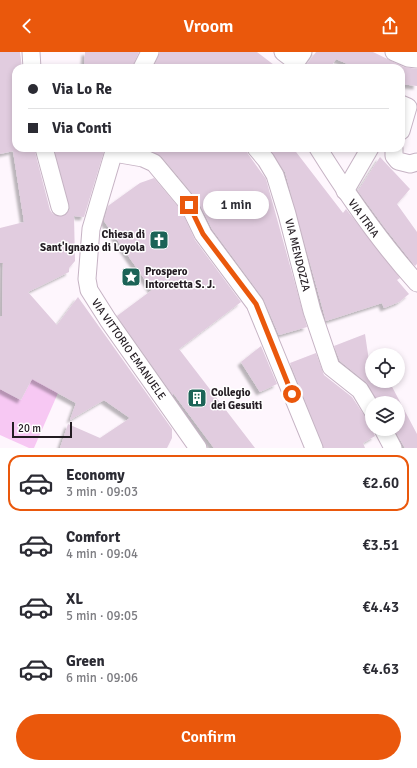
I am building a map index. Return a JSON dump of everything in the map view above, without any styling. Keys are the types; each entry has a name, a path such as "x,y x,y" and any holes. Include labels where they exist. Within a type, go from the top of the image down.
{"street":[{"path":"31,52 32,64"},
{"path":"144,64 150,52"},
{"path":"394,52 408,58 417,59"},
{"path":"405,106 408,107 405,117"},
{"path":"45,152 60,208"},
{"name":"VIA VITTORIO EMANUELE","path":"114,152 91,229 87,279 89,290 108,320 198,448"},
{"path":"118,152 143,158 154,163 189,205 203,234 256,304 314,448"},
{"name":"VIA MENDOZZA","path":"262,152 275,175 288,214 312,311 331,367 360,390 365,398"},
{"name":"VIA ITRIA","path":"321,152 345,191 387,249 417,283"},
{"path":"345,191 368,152"},
{"path":"394,152 394,156 398,162 410,164 417,162"},
{"path":"387,436 393,448"}],"shaded area":[{"path":"33,377 58,393 34,448 29,448 0,435 0,389 21,400"}],"building":[{"path":"0,52 20,52 22,64 12,64 12,151 0,154"},
{"path":"85,52 139,52 134,64 84,64"},
{"path":"160,52 257,52 273,64 155,64"},
{"path":"316,52 373,52 398,64 348,64 336,59 333,64 307,64"},
{"path":"405,67 417,69 417,86 405,84"},
{"path":"13,152 35,152 50,210 53,214 63,216 70,209 55,152 104,152 84,217 74,216 75,261 69,268 69,272 28,292 57,325 78,297 172,429 172,438 167,448 60,448 68,424 100,438 130,418 104,400 70,420 76,403 32,379 21,400 0,389 0,317 2,316 3,263 0,263 0,228 24,222"},
{"path":"153,152 247,152 266,179 307,327 279,335 263,298 212,229 197,199 162,157"},
{"path":"272,152 296,152 343,213 346,209 400,278 397,280 409,294 399,302 384,308 382,303 326,321 285,172"},
{"path":"380,157 410,189 397,204 417,232 417,264 415,266 358,191"},
{"path":"154,178 181,210 195,240 241,302 179,349 255,448 214,448 173,393 173,395 117,316 152,290 104,221 108,206 140,183"},
{"path":"365,334 367,348 365,348 365,381 340,361 334,346"},
{"path":"261,346 277,384 260,392 241,362"},
{"path":"316,353 324,375 352,397 365,416 365,436 375,436 363,443 365,448 324,448 290,363"},
{"path":"370,388 393,388 397,396 375,396"},
{"path":"405,411 417,434 417,448 405,448 398,436 405,436"}],"place":[{"name":"Chiesa di Sant'Ignazio di Loyola","path":"159,240"},
{"name":"Prospero Intorcetta S. J.","path":"131,277"},
{"name":"Collegio dei Gesuiti","path":"197,398"}],"route":[{"path":"189,205 203,234 256,304 292,394"}]}
